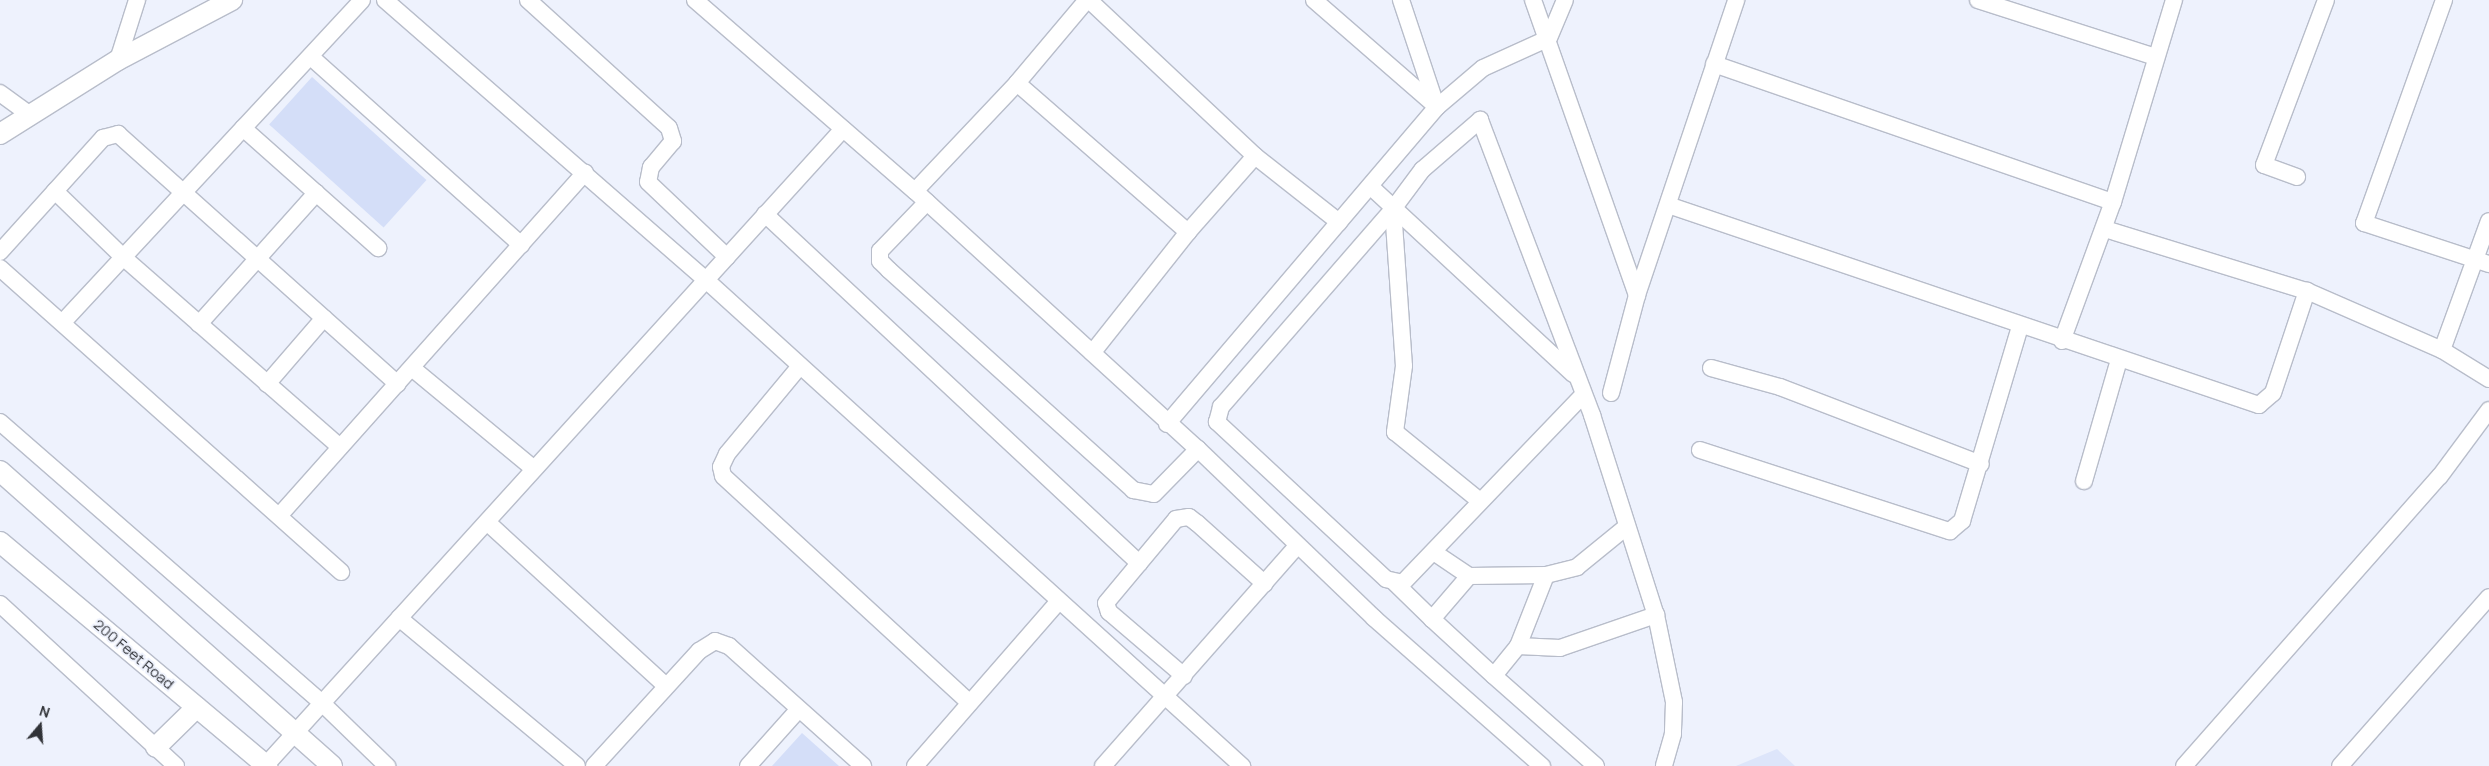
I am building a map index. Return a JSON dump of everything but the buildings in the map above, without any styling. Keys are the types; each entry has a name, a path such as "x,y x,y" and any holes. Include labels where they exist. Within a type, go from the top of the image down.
{"street":[{"path":"118,60 137,0"},
{"path":"0,134 118,60 232,0"},
{"path":"63,322 362,0"},
{"path":"384,0 706,280 1242,766"},
{"path":"528,0 669,128 673,141 651,167 648,182 727,257"},
{"path":"695,0 921,197 1167,424 1198,449 1297,546 1542,766"},
{"path":"1198,449 1154,494 1133,490 889,270 880,261 880,251 921,197 1088,0 1255,156 1338,222"},
{"path":"1314,0 1437,107"},
{"path":"1401,0 1437,107"},
{"path":"1533,0 1549,38 1638,295"},
{"path":"1167,424 1437,107 1483,68 1549,38 1565,0"},
{"path":"1611,393 1638,295 1736,0"},
{"path":"1978,0 2156,56"},
{"path":"2062,341 2113,202 2174,0"},
{"path":"2297,177 2264,165 2326,0"},
{"path":"2444,0 2364,222 2482,261"},
{"path":"311,57 521,245"},
{"path":"1714,64 2113,202"},
{"path":"1017,83 1188,232"},
{"path":"0,93 30,115"},
{"path":"1596,766 1494,676 1394,582 1217,422 1221,406 1393,209 1422,170 1480,120 1583,395 1656,615 1674,702 1673,734 1664,766"},
{"path":"243,128 378,248"},
{"path":"266,766 843,129"},
{"path":"0,252 110,133 127,141 182,194 398,384"},
{"path":"1092,354 1188,232 1255,156"},
{"path":"278,516 585,173"},
{"path":"1370,186 1575,376"},
{"path":"55,191 124,257 340,447"},
{"path":"199,324 255,258 316,193"},
{"path":"1668,205 2020,327 2247,402 2266,402 2307,291"},
{"path":"1393,209 1405,377 1395,432 1480,501"},
{"path":"765,214 1139,563"},
{"path":"2442,350 2482,261 2489,221"},
{"path":"2104,229 2307,291 2442,350 2489,379"},
{"path":"0,268 63,322 341,572"},
{"path":"267,384 324,318"},
{"path":"1700,450 1950,531 1962,521 1981,464 2020,327"},
{"path":"2084,481 2120,360"},
{"path":"800,366 727,454 721,467 723,476 970,703"},
{"path":"412,368 534,470"},
{"path":"1712,368 1780,387 1981,464"},
{"path":"1394,582 1412,577 1480,501 1583,395"},
{"path":"2184,766 2440,476 2489,410"},
{"path":"0,422 322,704 386,766"},
{"path":"0,471 296,732 332,766"},
{"path":"1184,676 1109,612 1108,598 1176,519 1189,517 1264,584"},
{"path":"487,522 666,686"},
{"path":"1435,553 1469,576 1546,575 1577,567 1626,527"},
{"name":"200 Feet Road","path":"0,542 266,766"},
{"path":"1104,766 1297,546"},
{"path":"1494,676 1518,646 1546,575"},
{"path":"1432,619 1469,576"},
{"path":"2340,766 2489,597"},
{"path":"915,766 1059,601"},
{"path":"0,604 176,766"},
{"path":"1518,646 1560,648 1656,615"},
{"path":"399,618 577,766"},
{"path":"594,766 707,643 715,641 729,646 863,766"},
{"path":"156,748 197,707"},
{"path":"748,766 799,709"}],"shaded area":[{"path":"312,77 426,180 384,228 269,125"},
{"path":"802,733 839,766 772,766"},
{"path":"1777,749 1795,766 1736,766"}]}
